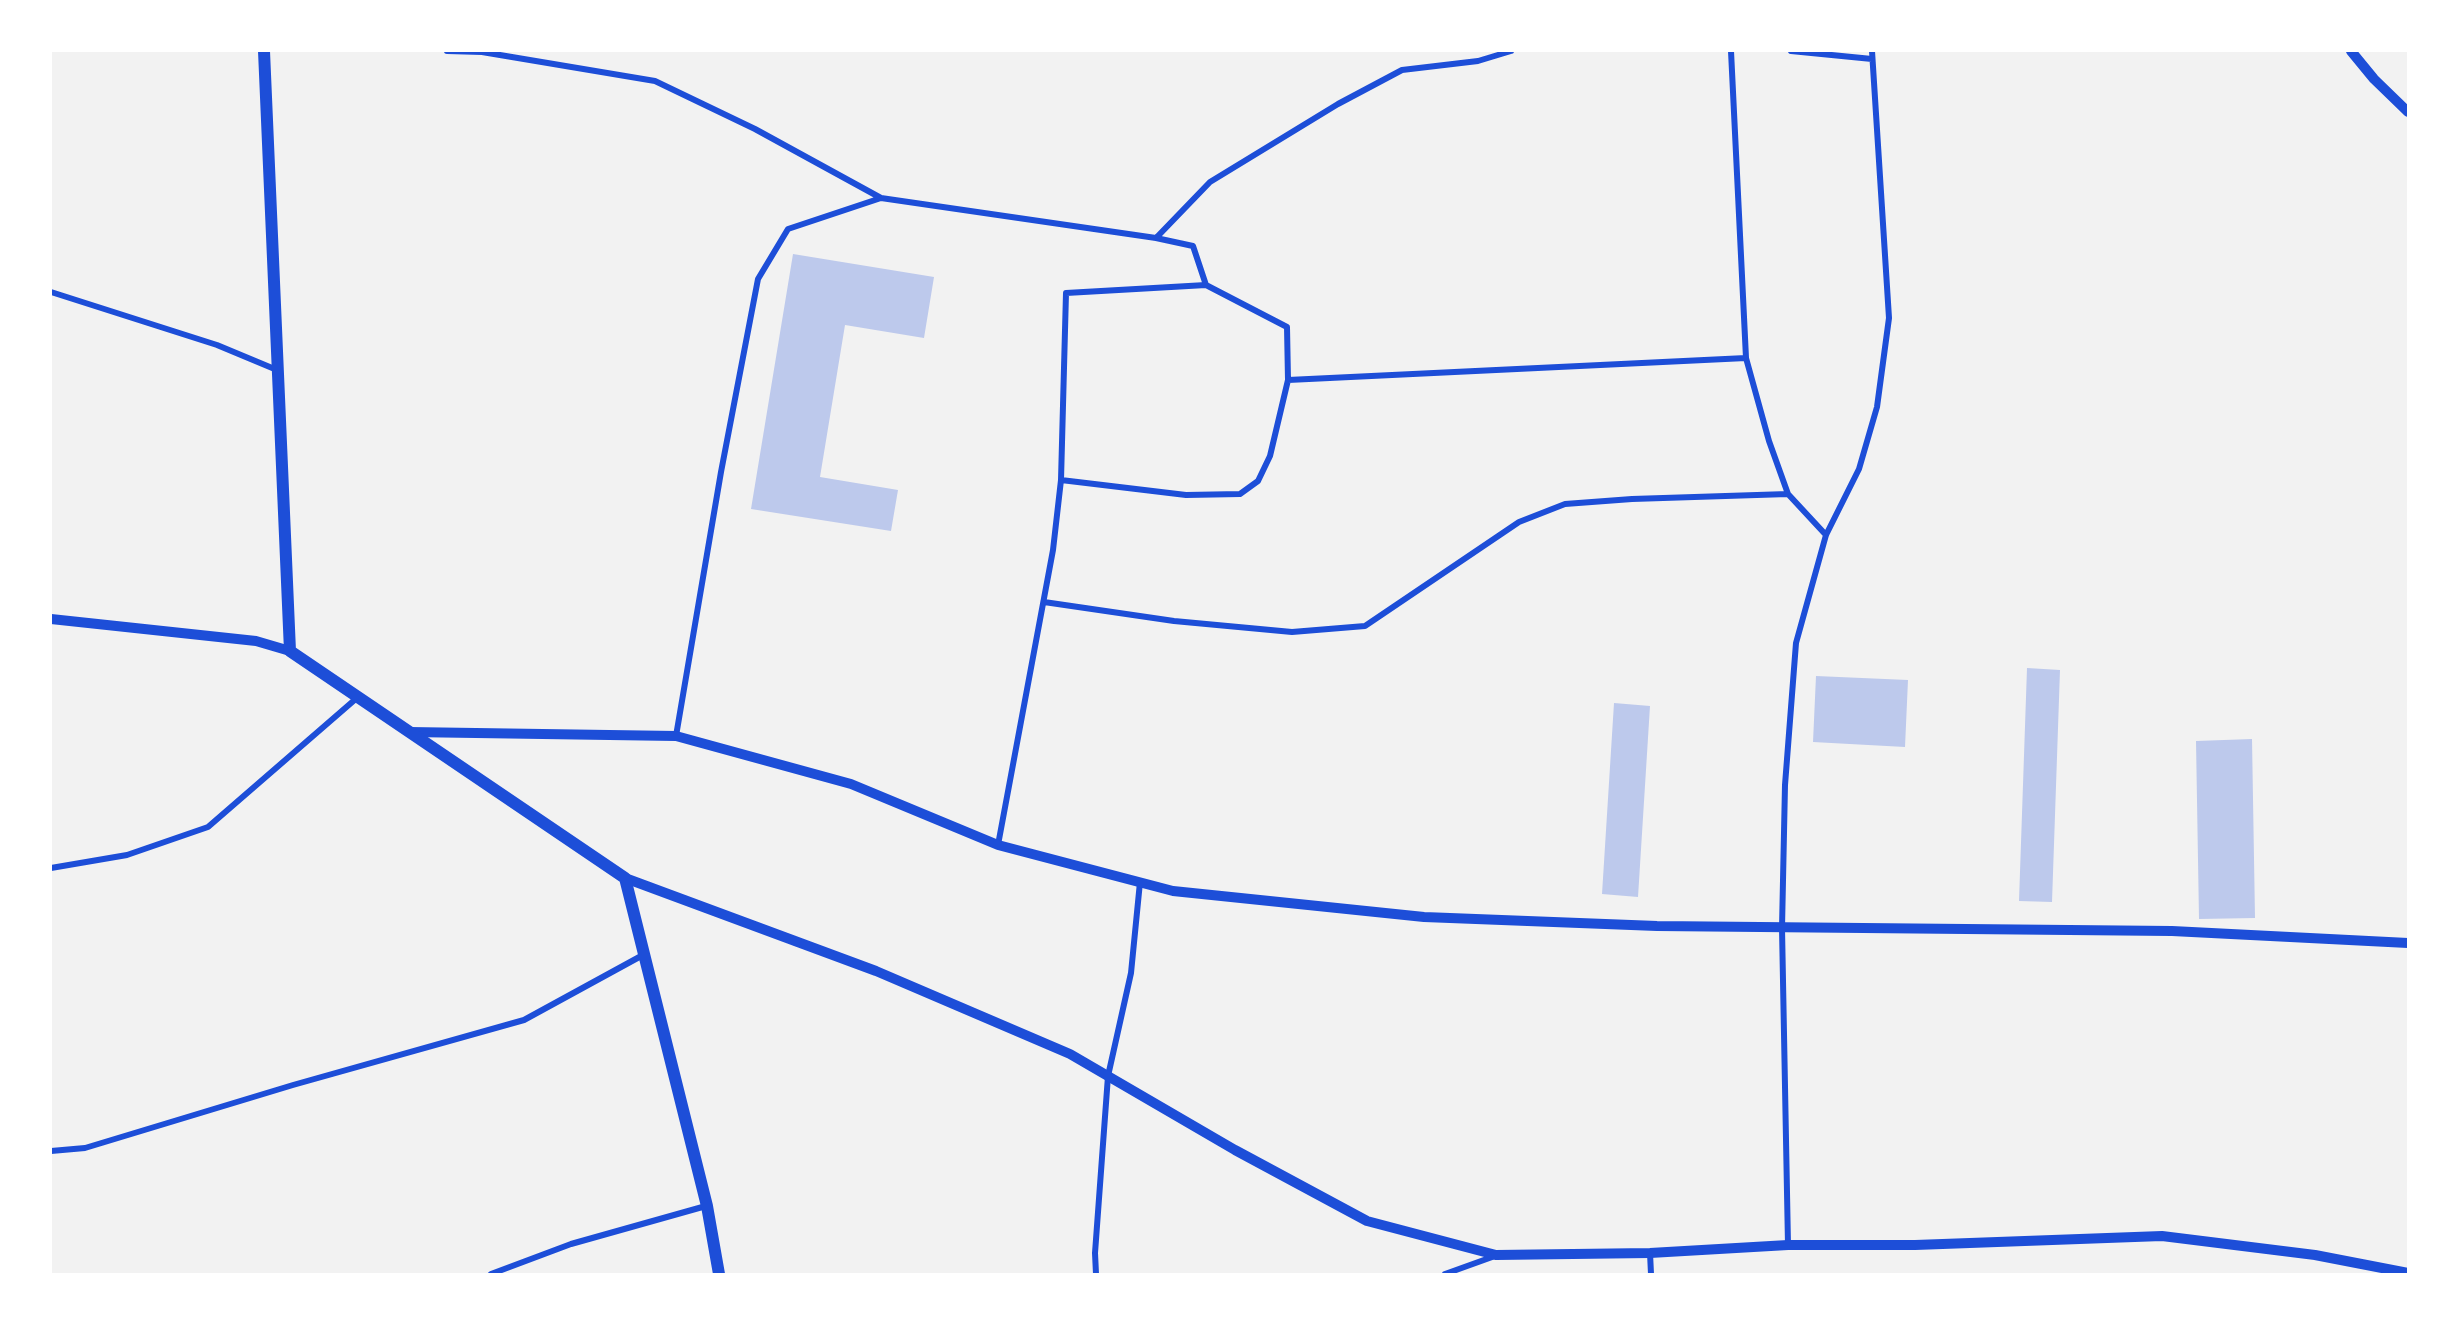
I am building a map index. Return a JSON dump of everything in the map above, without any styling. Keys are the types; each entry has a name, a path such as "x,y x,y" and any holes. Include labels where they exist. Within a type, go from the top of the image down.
{"main road":[{"path":"264,51 290,651 625,878 707,1206 719,1274"}],"street":[{"path":"447,51 482,52 655,81 755,129 881,198 1156,238 1193,246 1206,285"},
{"path":"1476,51 1478,61"},
{"path":"1156,238 1210,182 1338,104 1402,70 1478,61 1511,51"},
{"path":"1731,51 1746,358 1768,441 1788,494 1826,535"},
{"path":"1791,51 1872,59"},
{"path":"1788,1245 1782,928 1785,785 1796,643 1826,535 1859,469 1877,407 1888,318 1872,51"},
{"path":"2351,51 2374,79 2408,112"},
{"path":"676,735 719,483 758,279 788,229 881,198"},
{"path":"998,845 1044,603 1062,480 1066,293 1206,285 1287,327 1288,380 1270,456 1258,481 1240,494 1186,495 1062,480"},
{"path":"51,292 217,345 278,371"},
{"path":"1288,380 1746,358"},
{"path":"1044,603 1174,621 1292,632 1365,626 1519,522 1565,504 1632,499 1788,494"},
{"path":"51,619 256,641 290,651"},
{"path":"51,868 127,855 208,827 358,697"},
{"path":"409,732 676,735 851,784 998,845 1173,891 1424,917 1657,926 2172,931 2408,943"},
{"path":"625,878 876,971 1070,1054 1235,1150 1367,1221 1496,1255 1650,1253 1788,1245 1915,1245 2162,1236 2315,1255 2408,1273"},
{"path":"1096,1274 1095,1253 1108,1076 1131,973 1140,882"},
{"path":"51,1151 85,1148 293,1085 524,1020 644,954"},
{"path":"491,1274 571,1244 707,1206"},
{"path":"1650,1253 1651,1274"},
{"path":"1445,1274 1496,1255"}],"building":[{"path":"793,254 934,277 924,338 845,325 820,477 898,490 891,531 751,509"},
{"path":"2027,668 2060,670 2052,902 2019,901"},
{"path":"1816,676 1908,680 1905,747 1813,742"},
{"path":"1614,703 1650,706 1638,897 1602,894"},
{"path":"2252,739 2255,918 2199,919 2196,741"}]}
